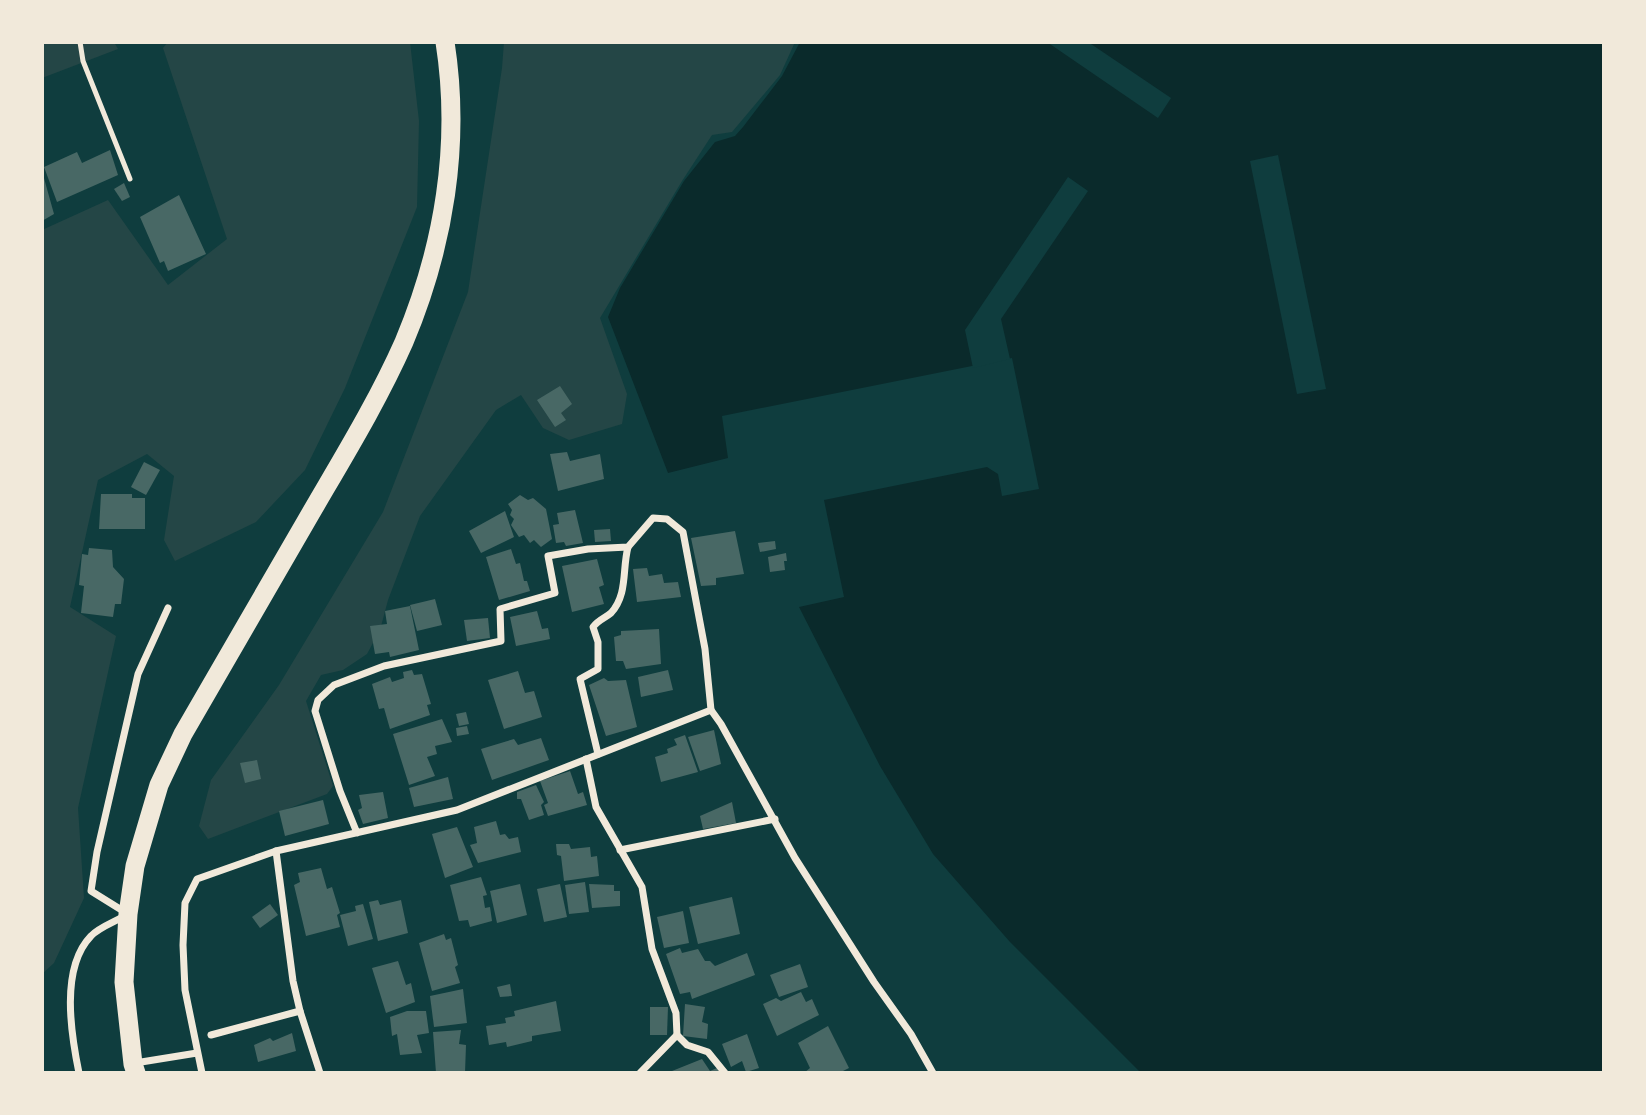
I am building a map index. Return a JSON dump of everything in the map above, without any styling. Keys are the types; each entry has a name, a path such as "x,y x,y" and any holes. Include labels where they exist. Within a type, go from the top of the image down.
{"highway":[{"path":"134,1068 124,982 128,915 135,866 159,785 183,734 366,419 404,342 445,209 451,142 451,80 445,42"}],"street":[{"path":"598,754 580,679 598,669 598,642 593,627 610,614 618,602 623,590 628,547 653,518 667,519 682,532 705,649 711,710 812,885 911,1034 933,1073"},
{"path":"357,833 340,791 316,711 318,700 334,685 384,666 501,641 500,609 555,593 548,556 588,548 628,547"},
{"path":"79,1073 69,1009 77,956 92,935 128,915 91,891 97,852 138,674 168,608"},
{"path":"202,1073 185,990 183,944 185,903 197,879 275,851 457,810 711,710"},
{"path":"586,759 596,807 642,887 652,948 676,1013 677,1035 687,1045 708,1052 725,1073"},
{"path":"620,850 775,819"},
{"path":"275,851 293,981 320,1073"},
{"path":"211,1035 300,1011"},
{"path":"640,1073 677,1035"},
{"path":"134,1068 197,1053"}],"lane":[{"path":"80,42 83,61 130,179"}],"shaded area":[{"path":"42,42 114,42 118,49 42,78"},
{"path":"168,42 410,42 419,121 417,207 345,388 305,470 256,522 175,561 164,540 174,476 147,454 98,480 70,607 116,636 78,808 84,898 54,963 42,974 42,230 108,200 168,285 227,239 163,48"},
{"path":"504,42 795,42 780,75 732,132 712,135 600,318 627,394 622,424 569,440 543,428 521,395 496,410 420,516 388,600 380,630 367,654 343,670 321,675 306,701 333,786 327,794 208,839 199,826 211,780 279,685 383,512 468,292"},
{"path":"800,42 1604,42 1604,1073 1141,1073 1010,942 933,854 880,766 799,607 844,597 824,500 987,467 998,474 1002,496 1039,489 1012,358 722,416 728,458 668,473 608,317 620,288 684,181 715,142 735,136 743,127 782,76"}],"pier":[{"path":"1047,42 1088,42 1171,98 1158,118"},
{"path":"1278,155 1326,389 1297,394 1250,161"},
{"path":"1068,177 1088,191 1001,319 1010,359 973,368 965,330"}],"building":[{"path":"110,150 118,175 57,202 44,167 77,152 82,163"},
{"path":"42,171 54,214 42,221"},
{"path":"124,183 130,197 122,201 114,189"},
{"path":"179,195 206,254 168,271 164,261 160,263 140,217"},
{"path":"560,386 572,404 561,413 566,420 555,427 537,400"},
{"path":"567,452 570,461 600,454 604,479 558,491 550,454"},
{"path":"144,462 160,470 146,495 131,487"},
{"path":"101,494 132,494 132,498 145,498 145,529 99,529"},
{"path":"520,495 528,500 533,498 546,509 552,539 541,547 534,540 530,543 524,535 519,537 511,525 514,519 510,515 512,510 508,504"},
{"path":"575,510 583,543 566,546 564,542 556,543 553,525 559,524 557,513"},
{"path":"505,511 514,537 481,553 469,531"},
{"path":"610,529 611,541 595,542 594,530"},
{"path":"735,531 744,574 716,578 716,585 701,586 691,538"},
{"path":"775,541 776,549 760,552 758,543"},
{"path":"89,548 112,550 113,567 124,579 121,604 115,604 113,617 81,613 84,586 79,585 82,554 88,555"},
{"path":"511,549 516,564 520,563 524,581 527,581 530,591 499,600 486,557"},
{"path":"786,553 785,570 770,572 768,557"},
{"path":"597,559 604,585 599,587 604,604 572,612 562,566"},
{"path":"647,568 649,576 662,574 664,583 678,582 681,597 637,602 633,569"},
{"path":"435,599 442,625 417,631 410,605"},
{"path":"410,606 419,650 390,657 389,652 375,654 370,626 387,624 385,611"},
{"path":"537,611 542,629 548,628 550,639 516,646 510,617"},
{"path":"488,618 490,638 467,641 464,620"},
{"path":"659,629 661,664 626,669 623,661 616,661 614,637 621,635 621,631"},
{"path":"412,670 414,675 422,674 431,704 427,705 430,715 390,729 384,708 379,709 372,684 390,677 392,682 404,678 403,672"},
{"path":"668,670 673,690 641,697 638,677"},
{"path":"518,671 525,693 534,691 542,717 504,729 488,680"},
{"path":"604,678 608,681 626,680 637,727 606,736 589,685"},
{"path":"466,712 469,724 459,726 456,714"},
{"path":"442,719 452,742 435,746 437,754 427,757 435,776 409,785 393,734"},
{"path":"467,726 469,734 457,736 456,728"},
{"path":"714,730 721,764 700,771 688,737"},
{"path":"685,735 698,772 661,782 655,757 668,753 667,749 677,745 674,739"},
{"path":"541,738 549,760 492,780 481,749 514,739 518,745"},
{"path":"257,760 261,779 245,783 240,763"},
{"path":"570,771 578,794 583,792 587,805 548,816 544,805 548,803 540,781"},
{"path":"448,777 453,799 414,807 409,788"},
{"path":"536,785 544,802 541,805 544,815 529,820 521,799 517,799 517,792"},
{"path":"383,792 388,818 363,824 358,810 362,808 359,795"},
{"path":"323,800 329,824 285,836 279,811"},
{"path":"732,802 736,823 703,829 700,816"},
{"path":"496,821 500,835 505,834 509,839 518,837 521,852 478,863 470,845 477,843 474,827"},
{"path":"457,827 473,867 445,878 432,834"},
{"path":"556,844 569,844 571,849 590,847 591,857 597,856 599,876 564,881 561,856 557,855"},
{"path":"321,868 327,889 332,887 340,913 337,915 340,927 306,936 294,885 300,882 298,873"},
{"path":"481,877 487,895 483,896 485,908 490,907 492,921 470,927 468,920 459,921 450,885"},
{"path":"585,882 589,912 569,914 565,885"},
{"path":"520,884 527,915 497,923 490,891"},
{"path":"560,884 567,917 544,922 537,889"},
{"path":"589,884 614,885 614,891 620,891 620,906 592,908"},
{"path":"732,897 740,934 698,944 689,907"},
{"path":"378,900 380,905 401,900 408,933 378,941 369,902"},
{"path":"270,904 278,915 260,928 252,917"},
{"path":"363,904 373,939 348,946 340,915 356,911 355,906"},
{"path":"683,911 689,943 664,948 657,917"},
{"path":"444,934 446,940 451,938 460,983 432,991 419,943"},
{"path":"680,948 682,953 698,949 705,961 710,961 715,966 747,953 755,975 692,999 690,992 680,994 666,954"},
{"path":"398,961 406,985 411,983 415,1002 386,1013 372,968"},
{"path":"800,964 808,987 779,997 770,975"},
{"path":"510,984 512,996 500,997 497,987"},
{"path":"463,989 467,1023 434,1027 430,996"},
{"path":"801,992 806,1002 812,999 819,1015 777,1036 763,1004 776,998 781,1001"},
{"path":"556,1001 561,1031 532,1036 532,1041 507,1047 506,1042 489,1045 486,1026 506,1023 505,1018 515,1016 514,1011"},
{"path":"685,1004 705,1007 702,1022 708,1024 707,1039 683,1036"},
{"path":"650,1007 668,1007 667,1035 650,1035"},
{"path":"407,1011 426,1011 429,1033 417,1035 422,1053 400,1055 397,1034 392,1036 390,1017"},
{"path":"828,1026 849,1068 839,1073 804,1073 810,1068 798,1043"},
{"path":"461,1030 459,1044 466,1045 465,1073 436,1073 433,1032"},
{"path":"292,1033 296,1051 258,1062 254,1045"},
{"path":"747,1034 759,1068 746,1072 742,1061 731,1067 722,1044"},
{"path":"702,1059 710,1071 717,1068 720,1073 667,1073"}]}
